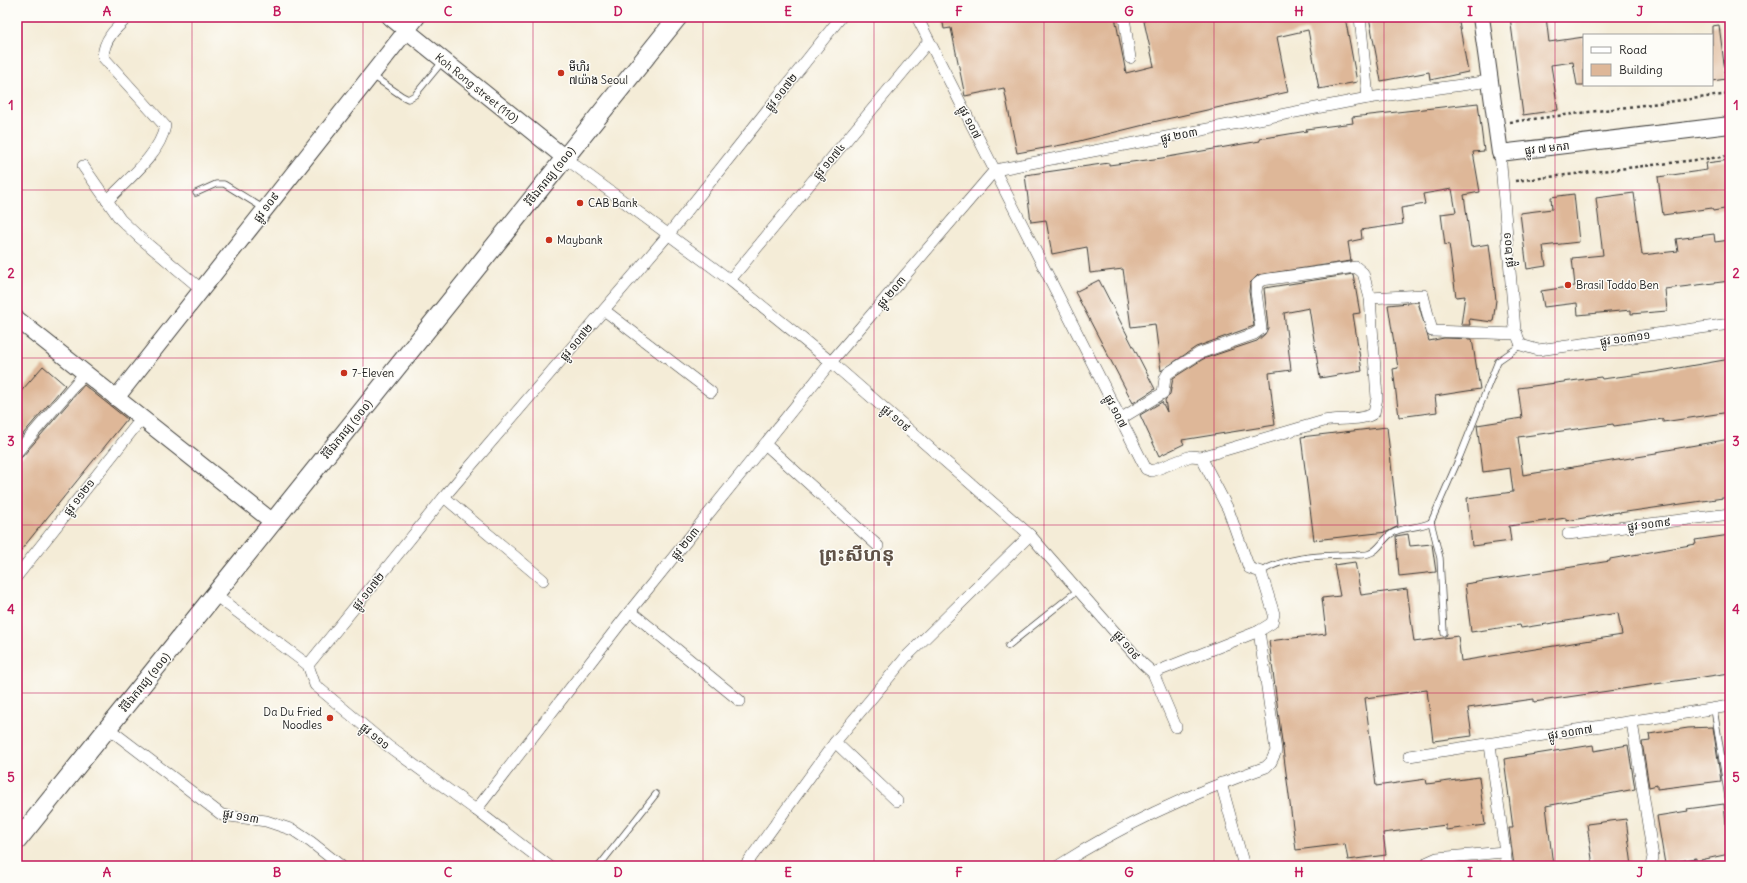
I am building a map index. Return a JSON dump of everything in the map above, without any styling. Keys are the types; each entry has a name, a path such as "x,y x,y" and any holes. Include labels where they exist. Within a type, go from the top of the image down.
{"main road":[{"name":"Koh Rong street (110)","path":"390,17 565,158"},
{"name":"ផ្លូវ ១០៩","path":"116,398 417,17"},
{"name":"វិថីឯករាជ្យ (១០០)","path":"17,841 678,17"},
{"path":"1481,17 1500,153"},
{"name":"ផ្លូវ ៧ មករា","path":"1500,153 1730,124"},
{"path":"17,319 273,522"}],"street":[{"path":"107,201 152,153 161,141 165,126 103,57 104,47 110,35 128,17"},
{"name":"ផ្លូវ ១០៧២","path":"308,665 444,497 668,234 841,17"},
{"name":"ផ្លូវ ១០៧","path":"917,17 1146,469 1149,471 1191,456 1201,457"},
{"path":"1124,17 1130,58"},
{"path":"1360,17 1368,98"},
{"name":"ផ្លូវ ១០៧៤","path":"730,280 929,41"},
{"name":"ផ្លូវ ២០៣","path":"476,810 630,611 831,362 994,170 1368,98 1490,81"},
{"name":"ផ្លូវ ២០១","path":"1500,153 1517,334 1521,345"},
{"name":"ផ្លូវ ១០៩","path":"565,158 730,280 831,362 1030,535 1142,663 1153,673 1176,727"},
{"path":"83,166 120,219 139,237 202,289"},
{"path":"1120,419 1163,392 1168,373 1200,353 1261,329 1256,292 1257,284 1262,280 1356,267 1363,273 1370,298 1377,398 1374,414 1368,418 1337,418 1324,421 1201,457 1228,509 1249,568 1261,572 1274,614 1274,620 1272,623 1259,631 1153,673"},
{"path":"1370,298 1423,295 1432,331 1517,334"},
{"path":"604,310 711,392"},
{"name":"ផ្លូវ ១០៣១១","path":"1521,345 1538,350 1730,324"},
{"path":"17,452 85,373"},
{"name":"ផ្លូវ ១១២១","path":"17,576 142,418"},
{"path":"765,444 878,546"},
{"path":"444,497 543,580"},
{"name":"ផ្លូវ ១០៣៩","path":"1568,534 1730,514"},
{"path":"745,866 835,742 906,657 1030,535"},
{"path":"215,594 308,665"},
{"path":"630,611 740,701"},
{"path":"1058,866 1094,843 1221,783 1266,766 1271,762 1276,751 1259,631"},
{"name":"ផ្លូវ ១១១","path":"308,665 315,685 388,746 476,810 549,866"},
{"name":"ផ្លូវ ១០៣៧","path":"1409,756 1730,706"},
{"path":"1632,722 1653,857 1652,866"},
{"name":"ផ្លូវ ១១៣","path":"108,728 222,815 266,821 292,830 311,842 341,866"},
{"path":"835,742 897,800"},
{"path":"1490,744 1507,866"},
{"path":"1221,783 1244,866"},
{"path":"1428,866 1428,862 1437,858 1504,852"}],"lane":[{"path":"372,74 402,96 408,98 415,95 443,60"},
{"path":"196,193 216,184 224,184 265,209"},
{"path":"1261,572 1271,565 1284,562 1329,556 1368,554 1376,550 1391,533 1424,527 1431,522 1458,462 1498,361 1521,345"},
{"path":"1431,522 1441,565 1444,633"},
{"path":"1008,646 1078,590"},
{"path":"1714,709 1730,810"},
{"path":"599,866 656,794"}],"path":[{"path":"1496,124 1730,94"},
{"path":"1503,183 1730,156"}],"building":[{"path":"942,17 1115,17 1126,73 1154,66 1143,17 1345,17 1357,82 1319,89 1308,30 1277,37 1288,92 1144,124 1067,144 1017,153 1004,88 965,96 951,28 944,29"},
{"path":"1369,17 1458,17 1468,72 1430,80 1429,72 1381,81"},
{"path":"1510,17 1546,17 1549,42 1583,37 1583,85 1577,85 1573,62 1551,65 1558,110 1523,115"},
{"path":"1719,25 1726,79 1713,81 1713,34 1712,26"},
{"path":"1478,103 1484,151 1473,152 1480,192 1464,195 1471,247 1489,244 1496,300 1493,322 1469,319 1470,325 1461,325 1465,296 1456,297 1449,244 1445,245 1441,214 1456,212 1452,189 1423,194 1425,204 1401,208 1403,224 1361,230 1362,239 1348,242 1351,261 1258,275 1250,283 1249,291 1254,326 1196,347 1161,371 1155,324 1131,327 1123,269 1090,273 1087,247 1052,254 1046,220 1031,222 1025,175 1109,163 1109,165 1162,158 1260,141 1259,139 1307,131 1306,129 1353,123 1352,117"},
{"path":"1730,160 1730,208 1713,211 1712,208 1663,215 1658,177 1707,170 1706,163"},
{"path":"1634,193 1642,255 1678,251 1676,239 1714,234 1715,242 1730,240 1730,281 1665,289 1667,311 1631,314 1631,310 1578,315 1577,303 1544,307 1541,291 1575,286 1572,258 1603,255 1596,198"},
{"path":"1574,194 1579,242 1543,246 1546,266 1527,269 1520,213 1552,209 1551,197"},
{"path":"1353,274 1360,313 1353,314 1362,371 1320,378 1309,308 1284,313 1291,370 1269,373 1275,425 1182,440 1184,444 1159,456 1140,415 1162,402 1167,412 1165,400 1170,394 1173,378 1203,359 1257,341 1265,334 1268,328 1264,288"},
{"path":"1099,280 1155,389 1133,403 1075,292"},
{"path":"1418,302 1429,341 1444,338 1472,339 1480,389 1435,396 1437,412 1399,417 1393,369 1398,368 1388,305"},
{"path":"1730,359 1730,412 1663,422 1663,419 1614,426 1613,424 1518,437 1523,475 1656,454 1656,452 1730,439 1730,497 1619,512 1566,521 1566,518 1509,526 1511,541 1472,546 1467,498 1513,492 1510,468 1483,472 1477,425 1522,418 1518,388 1601,377 1602,379 1655,372"},
{"path":"43,366 65,385 17,441 17,396"},
{"path":"84,385 127,419 17,555 17,459 22,457"},
{"path":"1387,427 1398,526 1387,532 1314,540 1301,437"},
{"path":"1408,534 1410,546 1432,544 1436,572 1399,576 1396,536"},
{"path":"1730,535 1730,673 1534,702 1534,699 1468,708 1472,736 1433,741 1427,690 1365,698 1376,786 1426,779 1427,784 1479,777 1485,825 1446,830 1446,825 1383,833 1386,855 1348,860 1345,844 1296,850 1269,641 1326,634 1322,598 1340,596 1334,565 1355,562 1361,595 1407,589 1414,642 1458,636 1461,661 1622,635 1618,613 1521,628 1520,625 1471,632 1465,584 1610,561 1610,559 1696,544 1695,540"},
{"path":"1713,727 1721,781 1657,789 1657,785 1649,787 1642,742 1650,741 1649,734 1688,728"},
{"path":"1593,745 1594,751 1628,745 1635,789 1546,806 1553,866 1514,866 1509,828 1513,828 1504,759"},
{"path":"1724,804 1729,854 1696,861 1696,858 1665,864 1657,816 1688,811 1687,809"},
{"path":"1626,819 1632,866 1593,866 1587,824"}],"place":[{"name":"មីហិរ ៧យ៉ាង Seoul","path":"561,73"},
{"name":"CAB Bank","path":"580,203"},
{"name":"Maybank","path":"549,240"},
{"name":"Brasil Toddo Ben","path":"1568,285"},
{"name":"7-Eleven","path":"344,373"},
{"name":"Da Du Fried Noodles","path":"330,718"}],"district":[{"name":"ព្រះសីហនុ","path":"857,554"}]}
